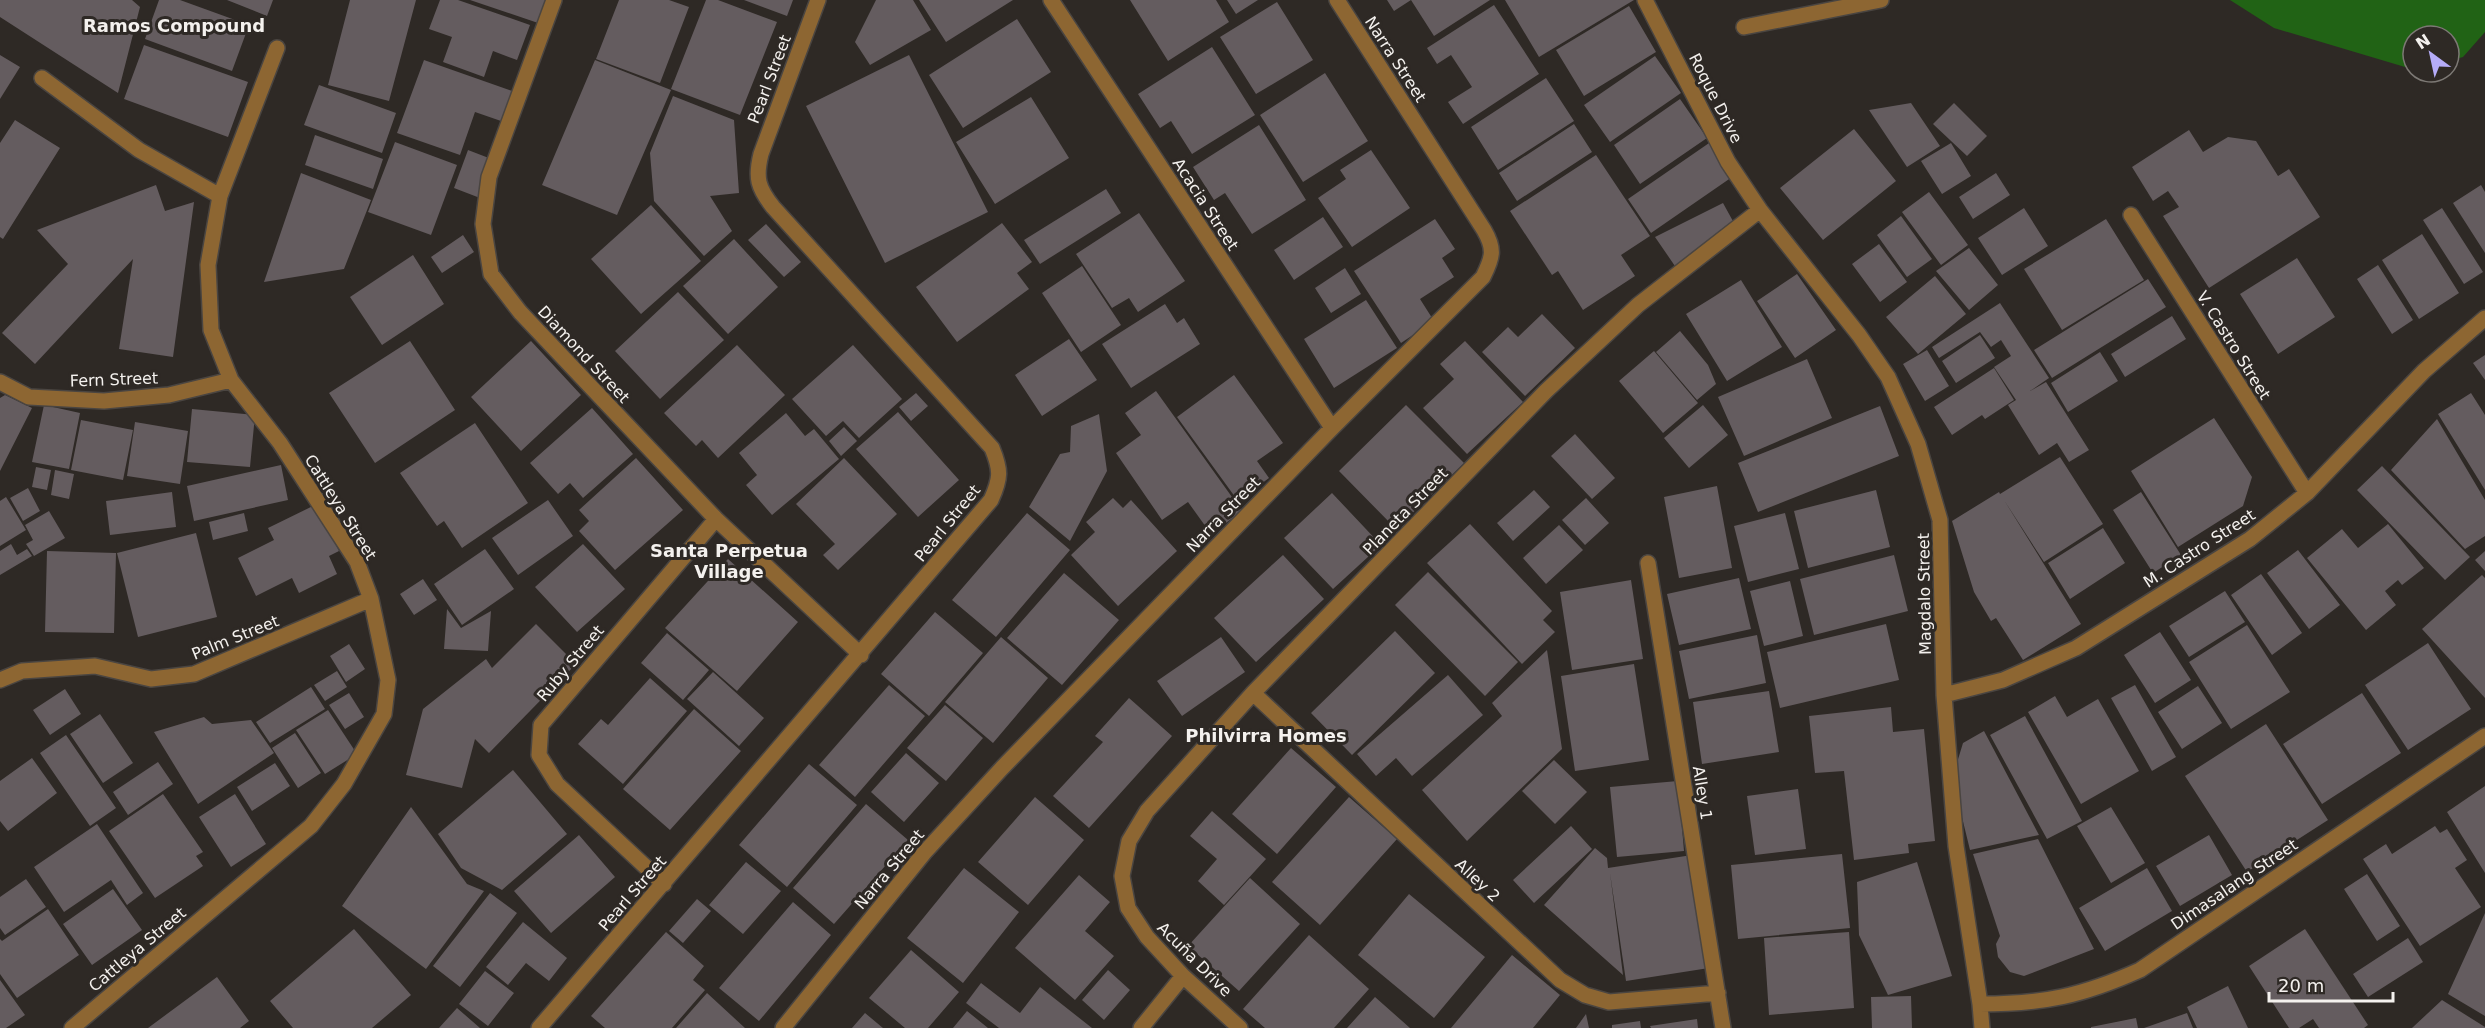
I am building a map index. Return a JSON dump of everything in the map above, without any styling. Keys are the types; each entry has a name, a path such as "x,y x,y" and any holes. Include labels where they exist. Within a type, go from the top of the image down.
{"street":[{"name":"Diamond Street","path":"554,0 489,177 483,224 491,274 520,312 716,519 861,655"},
{"name":"Pearl Street","path":"539,1028 861,655 991,500 999,483 999,466 992,448 781,216 761,191 757,171 760,154 818,0"},
{"name":"Acacia Street","path":"1051,0 1332,428"},
{"name":"Narra Street","path":"783,1028 939,836 1002,768 1483,276 1491,261 1492,244 1337,0"},
{"name":"Roque Drive","path":"1646,0 1728,162 1760,210"},
{"path":"1744,27 1881,0"},
{"name":"Cattleya Street","path":"72,1028 311,826 344,784 384,714 388,680 371,599 357,562 280,443 231,380 211,330 208,265 220,196 277,48"},
{"path":"42,78 139,150 220,196"},
{"name":"Planeta Street","path":"1122,876 1130,842 1147,811 1253,693 1546,391 1638,305 1760,210"},
{"name":"Magdalo Street","path":"1760,210 1859,335 1888,377 1918,444 1940,520 1944,695 1956,846 1982,1028"},
{"name":"V. Castro Street","path":"2132,215 2307,493"},
{"name":"M. Castro Street","path":"1944,695 2003,680 2076,648 2250,539 2307,493 2424,370 2485,318"},
{"name":"Fern Street","path":"0,382 29,397 104,401 169,395 231,380"},
{"name":"Ruby Street","path":"664,884 557,784 539,755 541,725 716,519"},
{"name":"Alley 1","path":"1648,563 1723,1028"},
{"name":"Palm Street","path":"0,680 22,671 95,666 151,679 194,674 371,599"},
{"name":"Alley 2","path":"1253,693 1560,980 1585,995 1609,1002 1718,993"},
{"name":"Dimasalang Street","path":"1980,1004 2011,1004 2057,999 2101,988 2140,970 2485,736"},
{"name":"Acuña Drive","path":"1122,876 1128,908 1147,937 1183,976 1240,1028"},
{"path":"1141,1028 1183,976"}],"green space":[{"path":"2230,0 2485,0 2485,32 2461,58 2461,24 2401,24 2401,66 2274,28"}],"building":[{"path":"0,0 132,0 140,7 118,93 0,17"},
{"path":"159,0 180,0 249,25 232,71 145,39"},
{"path":"227,0 273,0 267,16"},
{"path":"350,0 416,0 389,101 328,85"},
{"path":"440,0 458,0 530,25 517,60 493,51 484,77 443,62 452,37 429,29"},
{"path":"470,0 548,0 541,24"},
{"path":"619,0 669,0 689,7 660,83 596,59"},
{"path":"706,0 718,0 777,22 740,115 671,89"},
{"path":"744,0 793,0 787,16"},
{"path":"876,0 913,0 931,30 870,65 855,42"},
{"path":"919,0 1013,0 946,42"},
{"path":"1130,0 1216,0 1229,22 1168,61"},
{"path":"1227,0 1258,0 1236,14"},
{"path":"1387,0 1411,0 1394,11"},
{"path":"1411,0 1490,0 1434,36"},
{"path":"1505,0 1634,0 1539,57"},
{"path":"1277,2 1313,60 1256,94 1220,37"},
{"path":"1494,5 1539,74 1463,124 1448,102 1472,87 1451,55 1437,64 1427,48"},
{"path":"1629,6 1656,52 1584,96 1556,50"},
{"path":"1017,19 1051,72 963,128 929,75"},
{"path":"144,45 248,82 228,137 124,99"},
{"path":"1212,47 1255,115 1192,154 1171,121 1160,128 1138,94"},
{"path":"0,55 20,67 0,99"},
{"path":"909,55 988,212 885,263 806,106"},
{"path":"1655,56 1681,93 1610,142 1584,105"},
{"path":"424,60 512,91 501,121 475,112 460,155 397,133"},
{"path":"595,60 671,90 617,215 542,185"},
{"path":"1325,73 1368,141 1303,182 1260,115"},
{"path":"1546,78 1574,121 1498,170 1471,127"},
{"path":"319,85 396,113 382,153 304,125"},
{"path":"673,96 734,120 739,193 710,196 732,231 704,256 654,201 650,153"},
{"path":"1031,97 1069,158 995,204 956,142"},
{"path":"1680,99 1707,138 1640,184 1614,145"},
{"path":"1911,103 1940,146 1907,167 1869,110"},
{"path":"1954,103 1987,136 1967,156 1933,124"},
{"path":"15,120 60,148 3,239 0,237 0,143"},
{"path":"1574,124 1592,152 1517,201 1499,173"},
{"path":"1259,125 1306,200 1252,234 1225,193 1214,200 1193,167"},
{"path":"1854,129 1896,181 1823,240 1780,188"},
{"path":"2189,130 2203,152 2228,137 2256,141 2278,176 2289,169 2320,217 2209,288 2163,216 2179,207 2168,191 2153,201 2132,167"},
{"path":"315,135 383,159 373,189 305,165"},
{"path":"1712,141 1735,175 1651,233 1628,199"},
{"path":"395,142 457,165 431,235 368,212"},
{"path":"1951,143 1971,176 1942,194 1921,161"},
{"path":"468,150 494,160 480,198 454,188"},
{"path":"1371,150 1410,208 1352,247 1318,198 1346,179 1340,170"},
{"path":"1596,155 1650,236 1621,255 1635,276 1583,310 1558,271 1552,275 1510,211"},
{"path":"301,173 371,200 344,269 264,282"},
{"path":"1996,173 2010,195 1973,219 1959,197"},
{"path":"156,185 165,211 194,202 173,357 119,349 133,259 35,364 2,333 68,264 37,230"},
{"path":"2481,185 2485,192 2485,253 2453,203"},
{"path":"1106,189 1121,213 1040,264 1024,240"},
{"path":"1929,192 1968,245 1941,265 1902,212"},
{"path":"1723,203 1734,223 1677,269 1655,237"},
{"path":"651,205 701,261 641,314 591,259"},
{"path":"2024,208 2048,246 2002,275 1978,238"},
{"path":"2442,208 2483,272 2464,284 2423,220"},
{"path":"1139,213 1185,281 1138,312 1129,298 1112,308 1076,254"},
{"path":"1901,216 1932,259 1907,277 1877,235"},
{"path":"1323,217 1343,247 1294,280 1274,250"},
{"path":"1435,219 1455,249 1442,258 1454,277 1420,299 1434,321 1401,343 1354,271"},
{"path":"2106,219 2144,280 2062,330 2024,269"},
{"path":"1002,223 1032,262 1017,273 1029,289 957,342 916,287"},
{"path":"766,224 801,262 784,277 748,240"},
{"path":"2422,234 2459,293 2419,319 2382,260"},
{"path":"463,235 474,252 442,273 431,257"},
{"path":"734,239 778,287 728,334 683,286"},
{"path":"1879,244 1907,282 1880,302 1852,264"},
{"path":"1969,248 1998,285 1969,310 1936,271"},
{"path":"413,255 444,304 382,345 350,297"},
{"path":"2297,258 2335,317 2278,354 2240,294"},
{"path":"2378,265 2413,320 2392,334 2357,279"},
{"path":"1082,266 1121,325 1081,352 1042,293"},
{"path":"1345,268 1361,294 1331,313 1315,288"},
{"path":"1797,274 1836,330 1795,358 1757,301"},
{"path":"1935,276 1966,314 1918,354 1886,317"},
{"path":"2148,279 2166,307 2052,378 2034,350"},
{"path":"1741,280 1782,347 1727,381 1686,314"},
{"path":"678,292 724,340 660,399 615,351"},
{"path":"1366,300 1397,348 1334,388 1304,339"},
{"path":"2000,303 2049,378 2030,391 2046,382 2089,450 2069,462 2057,443 2039,455 2008,405 2016,400 1994,367 2011,356 2001,340 1991,347 1980,332 1939,358 1932,347"},
{"path":"1165,304 1177,323 1184,318 1200,344 1131,388 1102,344"},
{"path":"1542,314 1575,348 1525,396 1482,352 1508,327 1518,337"},
{"path":"2172,316 2186,339 2125,377 2111,354"},
{"path":"1680,331 1708,365 1716,384 1697,400 1656,352"},
{"path":"1980,335 1995,358 1956,383 1942,361"},
{"path":"1069,339 1097,380 1042,416 1015,375"},
{"path":"410,341 455,410 375,463 329,393"},
{"path":"531,341 581,395 521,451 471,397"},
{"path":"1465,341 1523,402 1467,454 1423,408 1454,379 1440,364"},
{"path":"737,345 785,395 718,458 702,440 696,446 664,413"},
{"path":"853,345 902,399 859,438 843,421 826,436 792,399"},
{"path":"1927,350 1949,386 1925,401 1903,364"},
{"path":"1654,351 1698,403 1663,433 1619,381"},
{"path":"2100,352 2118,381 2068,412 2051,383"},
{"path":"2485,355 2485,380 2473,363"},
{"path":"1807,359 1832,418 1744,456 1718,397"},
{"path":"1994,368 2014,400 1985,419 1982,415 1952,435 1934,407"},
{"path":"1234,375 1283,443 1257,461 1269,478 1238,501 1177,417"},
{"path":"1156,391 1242,511 1211,534 1188,502 1162,520 1116,453 1141,435 1125,413"},
{"path":"916,393 928,406 911,421 899,407"},
{"path":"2471,393 2485,415 2485,490 2438,414"},
{"path":"5,395 32,408 0,471 0,398"},
{"path":"44,405 80,413 69,469 32,462"},
{"path":"1406,405 1464,463 1396,529 1339,471"},
{"path":"1703,405 1728,435 1689,468 1664,438"},
{"path":"1880,406 1899,456 1758,512 1738,463"},
{"path":"592,408 633,454 583,498 570,483 558,494 530,463"},
{"path":"192,409 255,415 250,467 187,462"},
{"path":"898,412 959,480 918,517 856,449"},
{"path":"786,413 805,436 814,429 839,459 772,515 746,485 757,475 739,453"},
{"path":"1099,414 1107,471 1070,541 1029,507 1060,454 1070,452 1071,426"},
{"path":"2214,418 2252,477 2243,506 2178,547 2131,471"},
{"path":"2437,419 2485,500 2485,536 2465,549 2391,470"},
{"path":"81,420 133,430 123,480 71,470"},
{"path":"135,422 188,431 180,484 127,476"},
{"path":"475,423 528,503 462,548 444,521 437,526 400,473"},
{"path":"844,427 857,441 841,456 829,441"},
{"path":"1575,434 1615,478 1592,499 1551,456"},
{"path":"2060,457 2103,524 2044,562 2004,500 2081,624 2023,660 1996,618 1991,621 1974,592 1952,521"},
{"path":"636,458 683,510 615,570 579,531 589,521 579,510"},
{"path":"844,458 897,514 838,570 823,555 835,544 796,504"},
{"path":"281,465 288,500 194,521 187,486"},
{"path":"2382,466 2470,557 2445,580 2357,490"},
{"path":"36,467 51,470 47,490 32,487"},
{"path":"55,470 74,474 69,499 51,495"},
{"path":"1717,486 1732,568 1679,578 1664,497"},
{"path":"28,488 40,511 23,521 10,498"},
{"path":"1534,490 1550,507 1513,541 1497,523"},
{"path":"1876,490 1890,547 1808,568 1794,511"},
{"path":"172,492 176,527 110,535 106,501"},
{"path":"2141,492 2181,555 2153,573 2113,510"},
{"path":"1332,493 1381,545 1333,589 1284,538"},
{"path":"6,497 26,530 0,546 0,501"},
{"path":"1113,498 1123,508 1131,500 1177,551 1118,606 1071,555 1095,532 1086,522"},
{"path":"1586,498 1609,523 1585,545 1562,520"},
{"path":"548,500 573,536 518,575 492,538"},
{"path":"317,504 339,551 329,556 337,574 299,593 292,578 256,596 238,558 274,540 268,528"},
{"path":"49,511 65,538 34,556 26,544 33,540 25,525"},
{"path":"244,513 248,531 213,540 209,522"},
{"path":"1027,513 1070,550 996,637 952,600"},
{"path":"1785,513 1799,569 1748,582 1734,526"},
{"path":"1470,524 1552,611 1543,620 1555,632 1522,664 1427,563"},
{"path":"2388,524 2424,568 2402,585 2398,580 2385,591 2396,605 2366,630 2307,558 2342,529 2358,548"},
{"path":"1559,525 1583,550 1546,584 1523,558"},
{"path":"2103,528 2125,563 2070,599 2048,563"},
{"path":"196,533 217,617 138,637 117,553"},
{"path":"11,544 17,555 27,549 32,556 0,575 0,551"},
{"path":"583,544 625,589 577,632 535,587"},
{"path":"485,549 514,589 462,625 434,584"},
{"path":"2298,550 2340,605 2309,629 2267,573"},
{"path":"47,551 116,553 114,633 45,632"},
{"path":"2485,551 2485,571 2475,560"},
{"path":"1283,555 1324,599 1256,662 1214,618"},
{"path":"1894,555 1908,611 1814,635 1800,579"},
{"path":"728,559 798,622 737,691 665,628"},
{"path":"1428,572 1518,662 1485,696 1395,605"},
{"path":"1064,573 1119,620 1062,685 1007,638"},
{"path":"2261,574 2302,633 2272,655 2231,595"},
{"path":"2482,575 2485,578 2485,698 2422,629"},
{"path":"1739,578 1751,629 1679,645 1667,594"},
{"path":"423,579 437,600 414,615 400,594"},
{"path":"1631,580 1643,659 1572,670 1560,592"},
{"path":"1790,581 1803,636 1764,646 1750,591"},
{"path":"2225,591 2245,622 2189,657 2169,626"},
{"path":"447,609 461,628 491,611 488,651 444,649"},
{"path":"935,612 983,653 929,716 881,674"},
{"path":"536,624 576,664 489,753 475,739 462,788 406,775 423,709 486,659 492,668"},
{"path":"1886,624 1899,680 1780,708 1767,652"},
{"path":"2247,625 2290,692 2231,729 2189,662"},
{"path":"1395,631 1435,673 1352,755 1311,713"},
{"path":"2160,632 2191,680 2155,703 2124,655"},
{"path":"667,633 709,670 683,700 641,663"},
{"path":"1757,635 1766,683 1689,699 1679,651"},
{"path":"1001,637 1048,678 993,743 945,702"},
{"path":"1221,637 1245,672 1182,716 1157,681"},
{"path":"2428,643 2471,709 2408,750 2365,685"},
{"path":"349,644 365,669 346,682 330,656"},
{"path":"1547,650 1562,749 1467,841 1422,790 1502,716 1492,703"},
{"path":"1634,664 1649,760 1575,771 1561,676"},
{"path":"337,671 347,687 325,701 314,685"},
{"path":"713,672 764,718 739,746 687,699"},
{"path":"1448,675 1483,715 1412,776 1396,758 1376,776 1357,754"},
{"path":"650,678 687,711 623,784 578,744 601,719 608,725"},
{"path":"889,685 925,716 855,797 819,765"},
{"path":"2135,685 2176,757 2152,771 2111,698"},
{"path":"2198,686 2222,723 2182,749 2158,712"},
{"path":"311,687 325,709 270,743 256,722"},
{"path":"65,689 81,714 50,735 33,710"},
{"path":"1769,691 1779,752 1702,764 1693,702"},
{"path":"349,693 364,717 345,729 329,705"},
{"path":"2362,693 2401,753 2322,804 2283,744"},
{"path":"2055,696 2067,717 2098,699 2139,771 2081,804 2028,712"},
{"path":"1129,698 1172,736 1089,828 1053,796 1103,742 1095,736"},
{"path":"945,705 983,738 946,781 907,748"},
{"path":"1891,707 1893,732 1924,729 1935,841 1908,844 1909,853 1854,860 1844,771 1815,773 1809,716"},
{"path":"694,709 741,751 670,830 623,789"},
{"path":"328,710 357,754 325,774 296,730"},
{"path":"100,714 133,763 103,783 70,734"},
{"path":"2025,716 2082,821 2047,839 1990,735"},
{"path":"204,717 212,724 251,720 274,753 198,804 154,732"},
{"path":"2266,724 2328,820 2247,872 2185,776"},
{"path":"1984,731 2039,835 1970,850 1958,801 1956,766 1963,743"},
{"path":"295,733 321,773 298,788 272,748"},
{"path":"66,735 116,808 90,826 40,753"},
{"path":"1291,748 1336,787 1277,854 1232,814"},
{"path":"906,753 939,783 904,822 871,792"},
{"path":"32,758 57,793 8,831 0,821 0,781"},
{"path":"1554,760 1587,792 1555,824 1522,791"},
{"path":"158,762 173,784 128,815 113,792"},
{"path":"275,763 290,786 252,811 237,787"},
{"path":"809,764 857,805 787,887 739,845"},
{"path":"513,770 567,834 502,890 461,868 438,834"},
{"path":"1678,781 1684,851 1617,857 1610,787"},
{"path":"2485,786 2485,873 2447,812"},
{"path":"1798,789 1806,849 1755,855 1747,796"},
{"path":"163,794 203,852 196,856 203,866 155,898 109,831"},
{"path":"235,794 266,844 231,867 199,817"},
{"path":"1035,797 1084,840 1028,905 978,862"},
{"path":"1349,797 1397,839 1320,925 1272,882"},
{"path":"866,804 908,840 834,924 793,888"},
{"path":"411,807 467,884 484,891 426,969 342,906"},
{"path":"2111,807 2145,863 2111,883 2077,826"},
{"path":"1212,811 1266,859 1224,905 1198,881 1217,859 1190,836"},
{"path":"97,824 143,893 127,905 111,880 64,912 34,867"},
{"path":"1571,826 1592,849 1534,903 1513,880"},
{"path":"2435,826 2440,833 2447,829 2467,860 2455,868 2481,907 2420,946 2363,859 2386,844 2392,854"},
{"path":"579,835 615,877 551,933 514,891"},
{"path":"2209,835 2232,875 2180,906 2156,866"},
{"path":"2038,839 2094,949 2024,976 2010,972 1998,957 1996,944 2000,936 1973,854"},
{"path":"1595,848 1607,858 1608,868 1692,855 1709,968 1626,981 1610,873 1623,975 1544,905"},
{"path":"1842,854 1850,928 1738,939 1731,865"},
{"path":"746,862 781,891 743,934 709,905"},
{"path":"1917,862 1952,976 1888,995 1859,935 1857,882"},
{"path":"964,868 1019,912 963,983 907,938"},
{"path":"2147,868 2172,911 2105,951 2079,908"},
{"path":"2367,874 2400,926 2377,941 2344,889"},
{"path":"1079,875 1110,902 1085,931 1114,956 1075,1000 1015,948"},
{"path":"1250,878 1300,924 1239,991 1188,946"},
{"path":"26,879 46,907 5,935 0,928 0,897"},
{"path":"113,889 142,930 92,965 63,924"},
{"path":"490,893 517,913 460,987 433,966"},
{"path":"1409,894 1485,957 1434,1018 1358,955"},
{"path":"697,899 711,911 683,943 669,931"},
{"path":"793,902 831,935 759,1021 719,988"},
{"path":"48,909 79,955 17,998 0,974 0,939 2,941"},
{"path":"2485,913 2485,1016 2448,994"},
{"path":"523,922 567,958 549,981 526,963 508,985 486,967"},
{"path":"354,929 411,995 372,1028 293,1028 270,1001"},
{"path":"2305,929 2368,1025 2364,1028 2319,1028 2313,1019 2299,1028 2289,1028 2249,966"},
{"path":"666,932 704,966 693,980 705,990 672,1028 605,1028 591,1016"},
{"path":"1849,932 1854,1008 1769,1015 1764,938"},
{"path":"1309,935 1369,989 1334,1028 1265,1028 1243,1009"},
{"path":"2408,938 2423,962 2368,997 2353,974"},
{"path":"911,950 959,992 928,1028 905,1028 869,998"},
{"path":"1512,955 1560,995 1533,1028 1451,1028"},
{"path":"1108,970 1130,990 1104,1020 1082,1000"},
{"path":"485,971 514,993 488,1026 459,1004"},
{"path":"217,977 249,1021 240,1028 148,1028"},
{"path":"0,980 25,1015 6,1028 0,1028"},
{"path":"981,983 1020,1013 1040,987 1092,1028 999,1028 966,1003"},
{"path":"2228,986 2248,1028 2197,1028 2187,1007"},
{"path":"707,993 745,1028 676,1028"},
{"path":"1911,996 1912,1028 1872,1028 1871,997"},
{"path":"1375,997 1410,1028 1347,1028"},
{"path":"2442,1000 2485,1027 2485,1028 2412,1028"},
{"path":"457,1008 480,1028 439,1028"},
{"path":"967,1011 988,1028 953,1028"},
{"path":"865,1013 883,1028 852,1028"},
{"path":"2187,1013 2193,1028 2144,1028"},
{"path":"1586,1014 1589,1028 1576,1028"},
{"path":"2136,1018 2138,1028 2091,1028 2091,1027"},
{"path":"1697,1019 1698,1028 1651,1028 1650,1026"},
{"path":"1640,1021 1641,1028 1612,1028 1612,1025"}],"district":[{"name":"Ramos Compound","path":"174,26"},
{"name":"Santa Perpetua Village","path":"729,561"},
{"name":"Philvirra Homes","path":"1266,736"}]}
